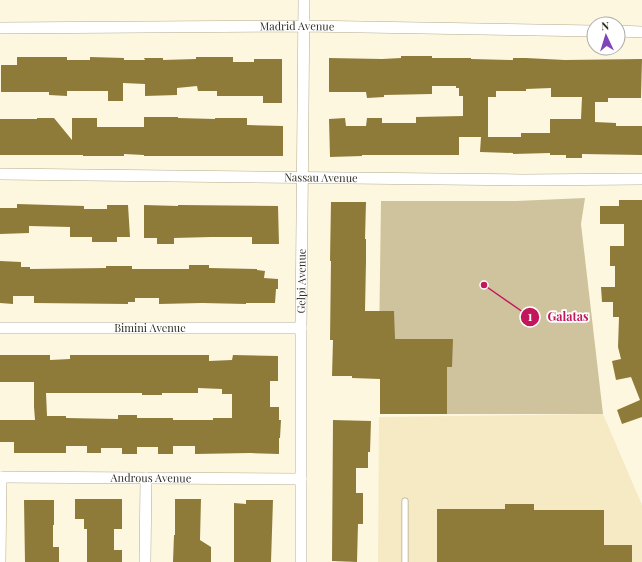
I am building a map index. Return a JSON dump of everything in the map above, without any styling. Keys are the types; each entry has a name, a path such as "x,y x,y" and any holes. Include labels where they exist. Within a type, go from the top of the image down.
{"street":[{"name":"Gelpi Avenue","path":"301,562 301,328 304,0"},
{"name":"Madrid Avenue","path":"0,28 304,26 586,31"},
{"path":"626,31 642,32"},
{"name":"Nassau Avenue","path":"0,174 523,180 642,179"},
{"name":"Bimini Avenue","path":"0,328 301,328"},
{"path":"0,477 0,562"},
{"name":"Androus Avenue","path":"0,477 301,479"},
{"path":"145,562 146,478"}],"lane":[{"path":"404,562 405,501"}],"shaded area":[{"path":"585,198 581,224 603,414 380,414 381,347 379,347 381,201 516,201"},
{"path":"603,414 642,505 642,562 378,562 379,417"}],"building":[{"path":"401,56 432,56 432,58 513,60 513,58 565,60 642,59 641,98 608,98 608,102 595,102 595,122 616,123 616,126 642,126 642,155 582,154 582,158 566,158 566,155 550,155 550,153 513,154 480,152 481,137 459,137 459,155 362,155 330,157 329,119 345,118 346,126 366,126 367,118 382,118 382,123 416,123 416,117 463,116 463,96 459,96 459,88 456,88 456,86 432,86 432,94 384,95 384,97 367,98 366,92 329,92 329,58 401,58","holes":["551,88 551,97 582,97 581,119 550,119 550,133 521,133 521,137 488,137 488,97 496,97 496,91 526,91 526,89"]},
{"path":"17,57 67,57 67,60 90,60 90,57 124,58 124,60 163,58 163,60 196,59 196,57 233,57 233,62 254,62 254,59 282,59 282,103 263,103 263,96 217,96 217,91 198,91 197,86 177,88 177,95 145,96 145,84 123,83 123,101 108,101 108,91 67,91 67,96 49,95 49,92 1,92 1,65 17,65"},
{"path":"144,117 215,119 247,118 247,125 283,126 283,156 144,156 124,154 124,156 0,155 0,119 54,118 72,140 72,118 97,118 97,127 144,127"},
{"path":"619,200 642,200 642,417 622,424 617,410 640,400 631,377 616,380 612,361 621,359 618,347 619,317 613,317 613,302 602,302 601,287 615,287 615,266 610,266 610,246 624,246 624,224 600,224 600,206 619,206"},
{"path":"331,202 366,202 365,311 394,311 395,339 453,339 452,367 447,367 447,414 380,414 380,379 352,378 352,376 332,376 333,340 330,340"},
{"path":"17,204 84,206 84,209 107,209 107,205 128,205 130,237 117,237 117,242 92,242 92,237 70,237 70,227 29,226 29,233 0,234 0,208 17,208"},
{"path":"144,205 278,206 279,244 252,244 252,237 211,237 174,238 174,244 157,244 157,238 144,238"},
{"path":"0,261 21,262 21,267 30,267 30,269 106,268 106,266 132,266 132,269 189,269 189,265 209,265 209,268 257,269 265,271 264,278 278,279 278,289 276,289 275,303 159,304 159,298 135,298 135,302 128,302 128,304 34,303 34,296 13,296 13,304 0,303"},
{"path":"0,355 50,355 50,360 70,359 70,355 209,355 209,361 232,360 233,355 278,356 278,381 270,381 270,407 279,407 279,420 281,420 279,454 195,454 195,446 173,446 173,454 158,454 158,447 137,447 137,454 122,454 122,448 101,448 101,453 87,453 87,446 66,446 66,453 14,453 14,442 0,442 0,420 35,420 34,382 0,382","holes":["198,388 222,389 222,394 232,394 232,418 213,418 213,420 173,420 173,418 137,418 137,415 118,415 118,419 47,416 46,393 142,393 142,395 162,395 162,393 198,393"]},
{"path":"333,420 371,421 368,468 356,468 356,493 363,493 363,524 358,524 357,562 332,561"},
{"path":"75,499 122,499 122,529 114,529 114,550 122,550 122,562 87,562 87,529 84,529 84,519 75,519"},
{"path":"175,499 201,499 200,540 211,547 211,562 173,562"},
{"path":"24,500 54,500 53,547 59,547 59,562 25,562"},
{"path":"246,500 273,500 271,562 234,562 234,503 246,504"},
{"path":"505,504 534,504 534,510 604,510 604,545 632,545 632,562 437,562 437,509 505,509"}],"place":[{"name":"Galatas","path":"484,285"}]}
